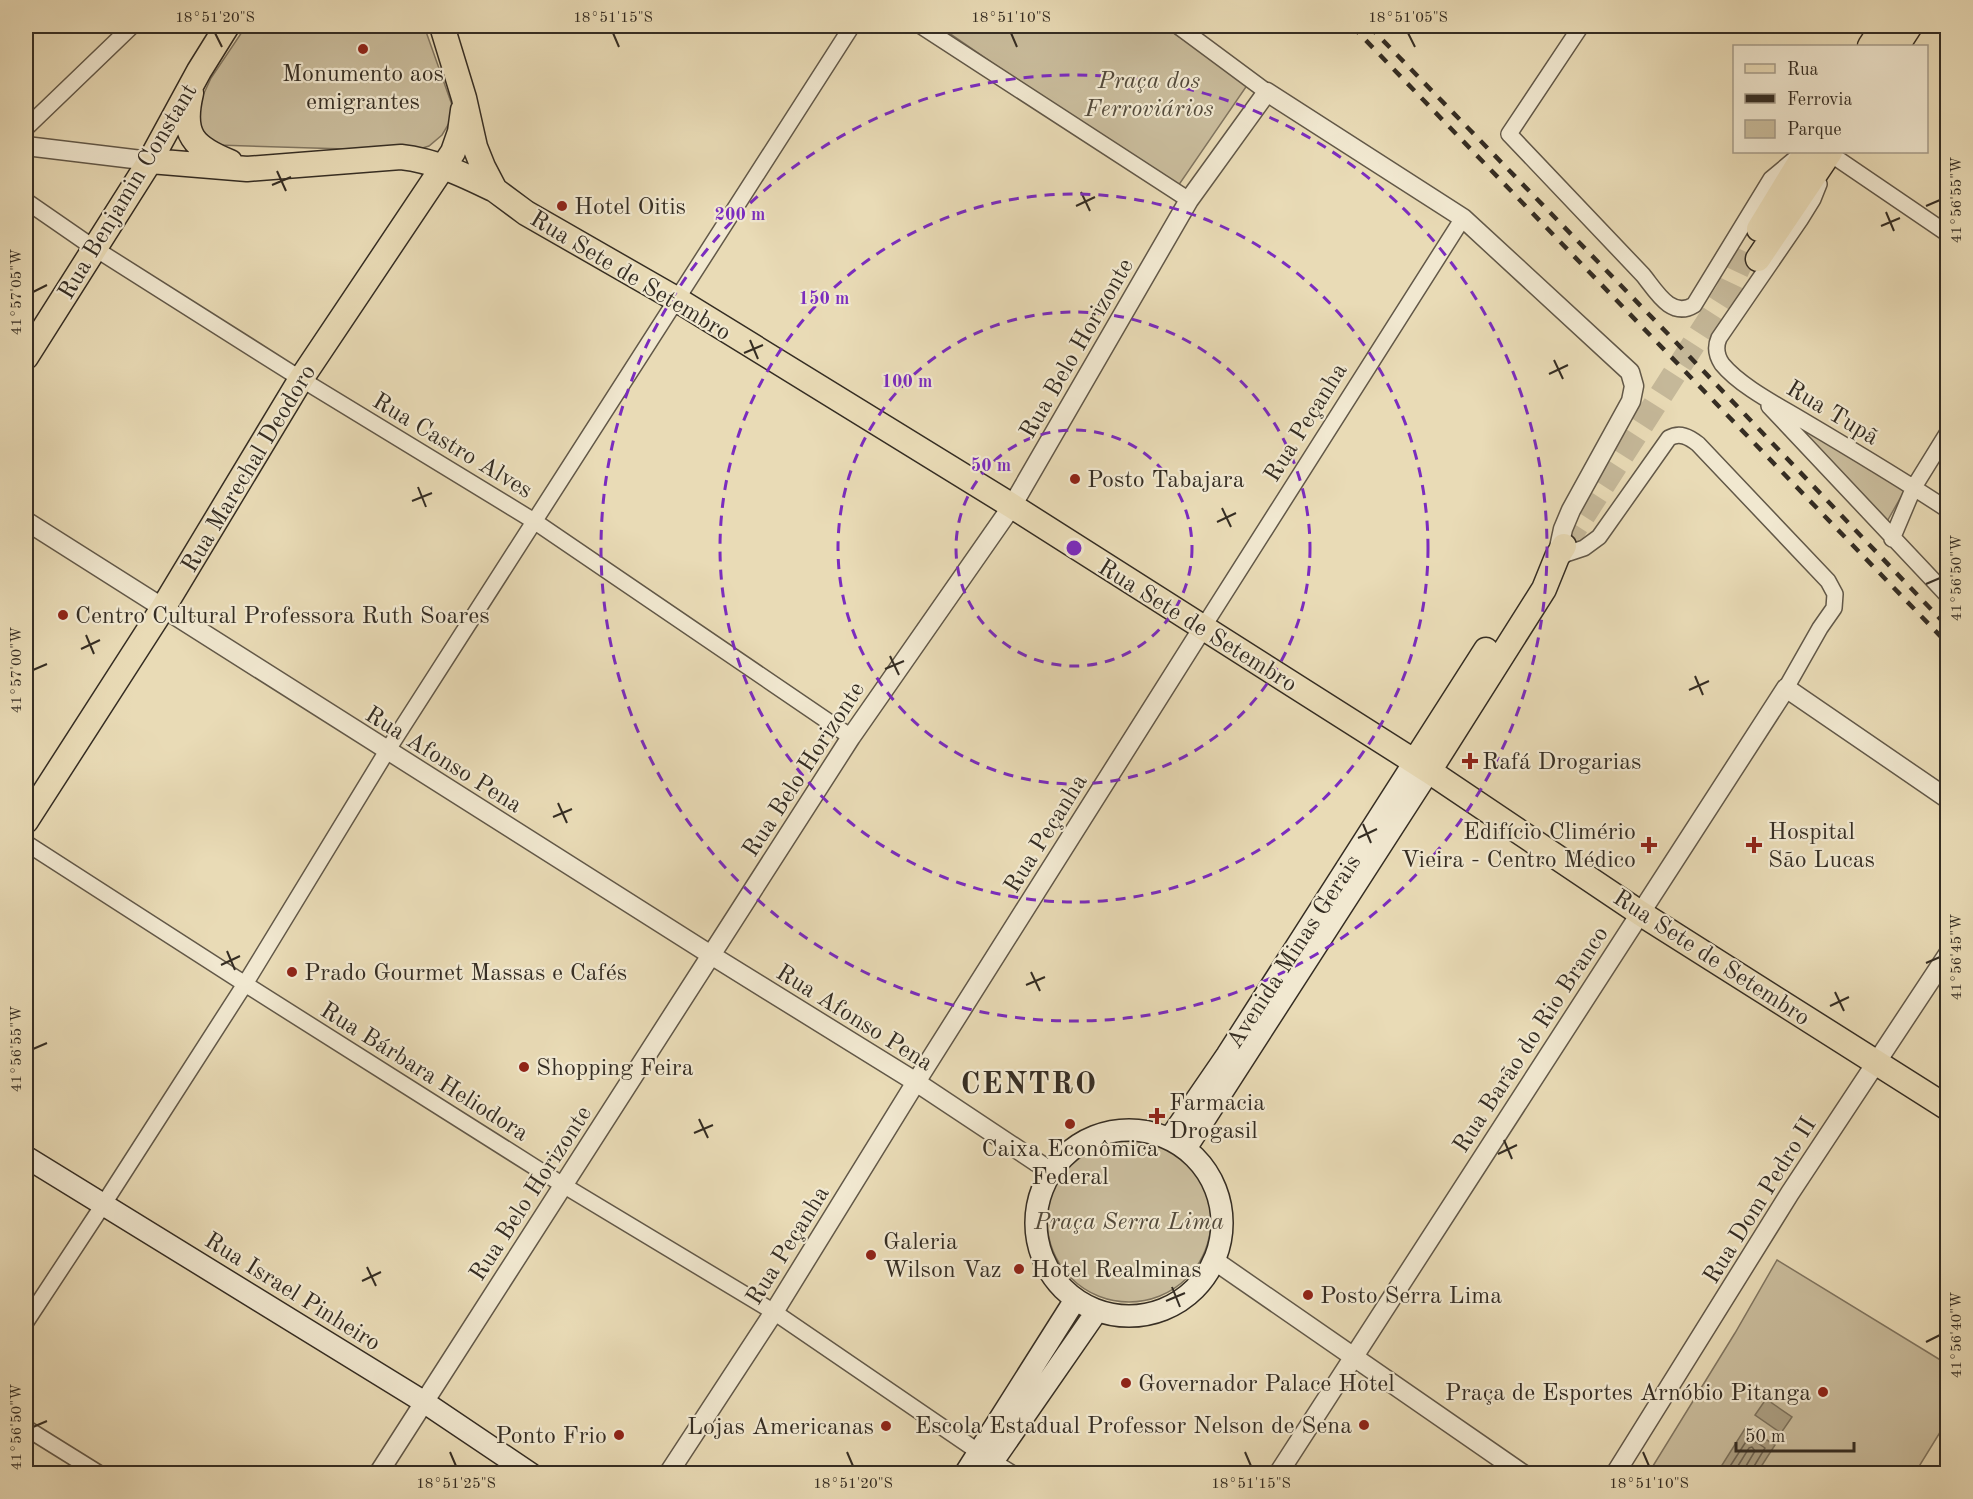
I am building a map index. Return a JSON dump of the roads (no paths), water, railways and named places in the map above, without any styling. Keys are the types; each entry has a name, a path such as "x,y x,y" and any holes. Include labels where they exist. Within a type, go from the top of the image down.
{"main road":[{"name":"Rua Benjamin Constant","path":"26,357 150,161 199,71 227,26"},
{"name":"Rua Sete de Setembro","path":"442,26 464,98 475,147 495,189 525,213 676,299 1012,506 1422,766 1640,913 1947,1107"},
{"path":"1871,45 1883,26"},
{"path":"1898,45 1910,26"},
{"path":"199,71 190,95 189,128 191,136 208,153 247,169"},
{"name":"Rua Marechal Deodoro","path":"26,821 163,608 301,379 453,152 460,132 464,98"},
{"path":"1752,256 1818,155"},
{"path":"150,161 247,169 401,157 421,159 444,166 495,189"},
{"name":"Avenida Minas Gerais","path":"1178,1143 1422,766 1544,589 1561,552"},
{"path":"1113,1129 1139,1129 1178,1143 1208,1171 1220,1200 1222,1231 1215,1261 1199,1285 1178,1303 1152,1314 1124,1317 1097,1311 1076,1300 1058,1284 1044,1263 1037,1240 1035,1216 1040,1193 1050,1171 1067,1151 1088,1137 1113,1129"},
{"name":"Rua Israel Pinheiro","path":"26,1156 424,1402 531,1473"},
{"path":"985,1462 1076,1300"},
{"path":"965,1473 985,1462 1097,1311"}],"street":[{"path":"26,128 132,26"},
{"path":"26,1322 245,984 387,751 852,26"},
{"path":"921,26 1189,200"},
{"path":"1178,26 1267,92 1463,218"},
{"path":"1581,26 1509,134 1662,298 1674,308 1688,309 1697,301 1771,179 1788,164 1818,155 1947,234"},
{"name":"Rua Belo Horizonte","path":"378,1473 851,737 1012,506 1189,200 1267,92"},
{"path":"26,146 150,161"},
{"name":"Rua Tupã","path":"1818,155 1818,187 1813,199 1719,338 1716,351 1721,362 1755,392 1914,487 1947,510"},
{"name":"Rua Castro Alves","path":"26,201 94,248 301,379 534,520 851,737"},
{"name":"Avenida Minas Gerais","path":"1463,218 1630,372 1634,386 1631,401 1570,510 1563,529 1561,552"},
{"name":"Rua Peçanha","path":"668,1473 774,1312 915,1082 1463,218"},
{"path":"1755,392 1947,596"},
{"path":"1892,538 1914,487 1947,432"},
{"name":"Rua Barão do Rio Branco","path":"1278,1473 1786,688 1836,602 1835,594 1828,581 1698,444 1678,435 1672,436 1665,442 1599,537 1584,548 1561,552"},
{"name":"Rua Afonso Pena","path":"26,521 387,751 915,1082 1050,1171"},
{"path":"1786,688 1947,799"},
{"name":"Rua Bárbara Heliodora","path":"26,843 563,1185 774,1312 985,1462 1013,1473"},
{"name":"Rua Dom Pedro II","path":"1615,1473 1790,1193 1947,954"},
{"path":"1215,1261 1523,1473"},
{"path":"26,1428 100,1473"}],"water":[{"path":"1766,1399 1792,1417 1781,1433 1755,1415"},
{"path":"1746,1427 1775,1445 1757,1473 1717,1473"}],"tunnel":[{"path":"1564,546 1727,292 1746,252"}],"railway":[{"path":"1352,26 1948,644"},
{"path":"1369,26 1948,627"}],"place":[{"name":"Monumento aos emigrantes","path":"363,49"},
{"name":"Hotel Oitis","path":"562,206"},
{"name":"Posto Tabajara","path":"1075,479"},
{"name":"Centro Cultural Professora Ruth Soares","path":"63,615"},
{"name":"Rafá Drogarias","path":"1470,761"},
{"name":"Edifício Climério Vieira - Centro Médico","path":"1649,845"},
{"name":"Hospital São Lucas","path":"1754,845"},
{"name":"Prado Gourmet Massas e Cafés","path":"292,972"},
{"name":"Shopping Feira","path":"524,1067"},
{"name":"Farmacia Drogasil","path":"1157,1116"},
{"name":"Caixa Econômica Federal","path":"1070,1124"},
{"name":"Galeria Wilson Vaz","path":"871,1255"},
{"name":"Hotel Realminas","path":"1019,1269"},
{"name":"Posto Serra Lima","path":"1308,1295"},
{"name":"Governador Palace Hotel","path":"1126,1383"},
{"name":"Praça de Esportes Arnóbio Pitanga","path":"1823,1392"},
{"name":"Escola Estadual Professor Nelson de Sena","path":"1364,1425"},
{"name":"Lojas Americanas","path":"886,1426"},
{"name":"Ponto Frio","path":"619,1435"}],"district":[{"name":"CENTRO","path":"1029,1083"}],"park label":[{"name":"Praça dos Ferroviários","path":"1149,94"},
{"name":"Praça Serra Lima","path":"1129,1221"}]}
